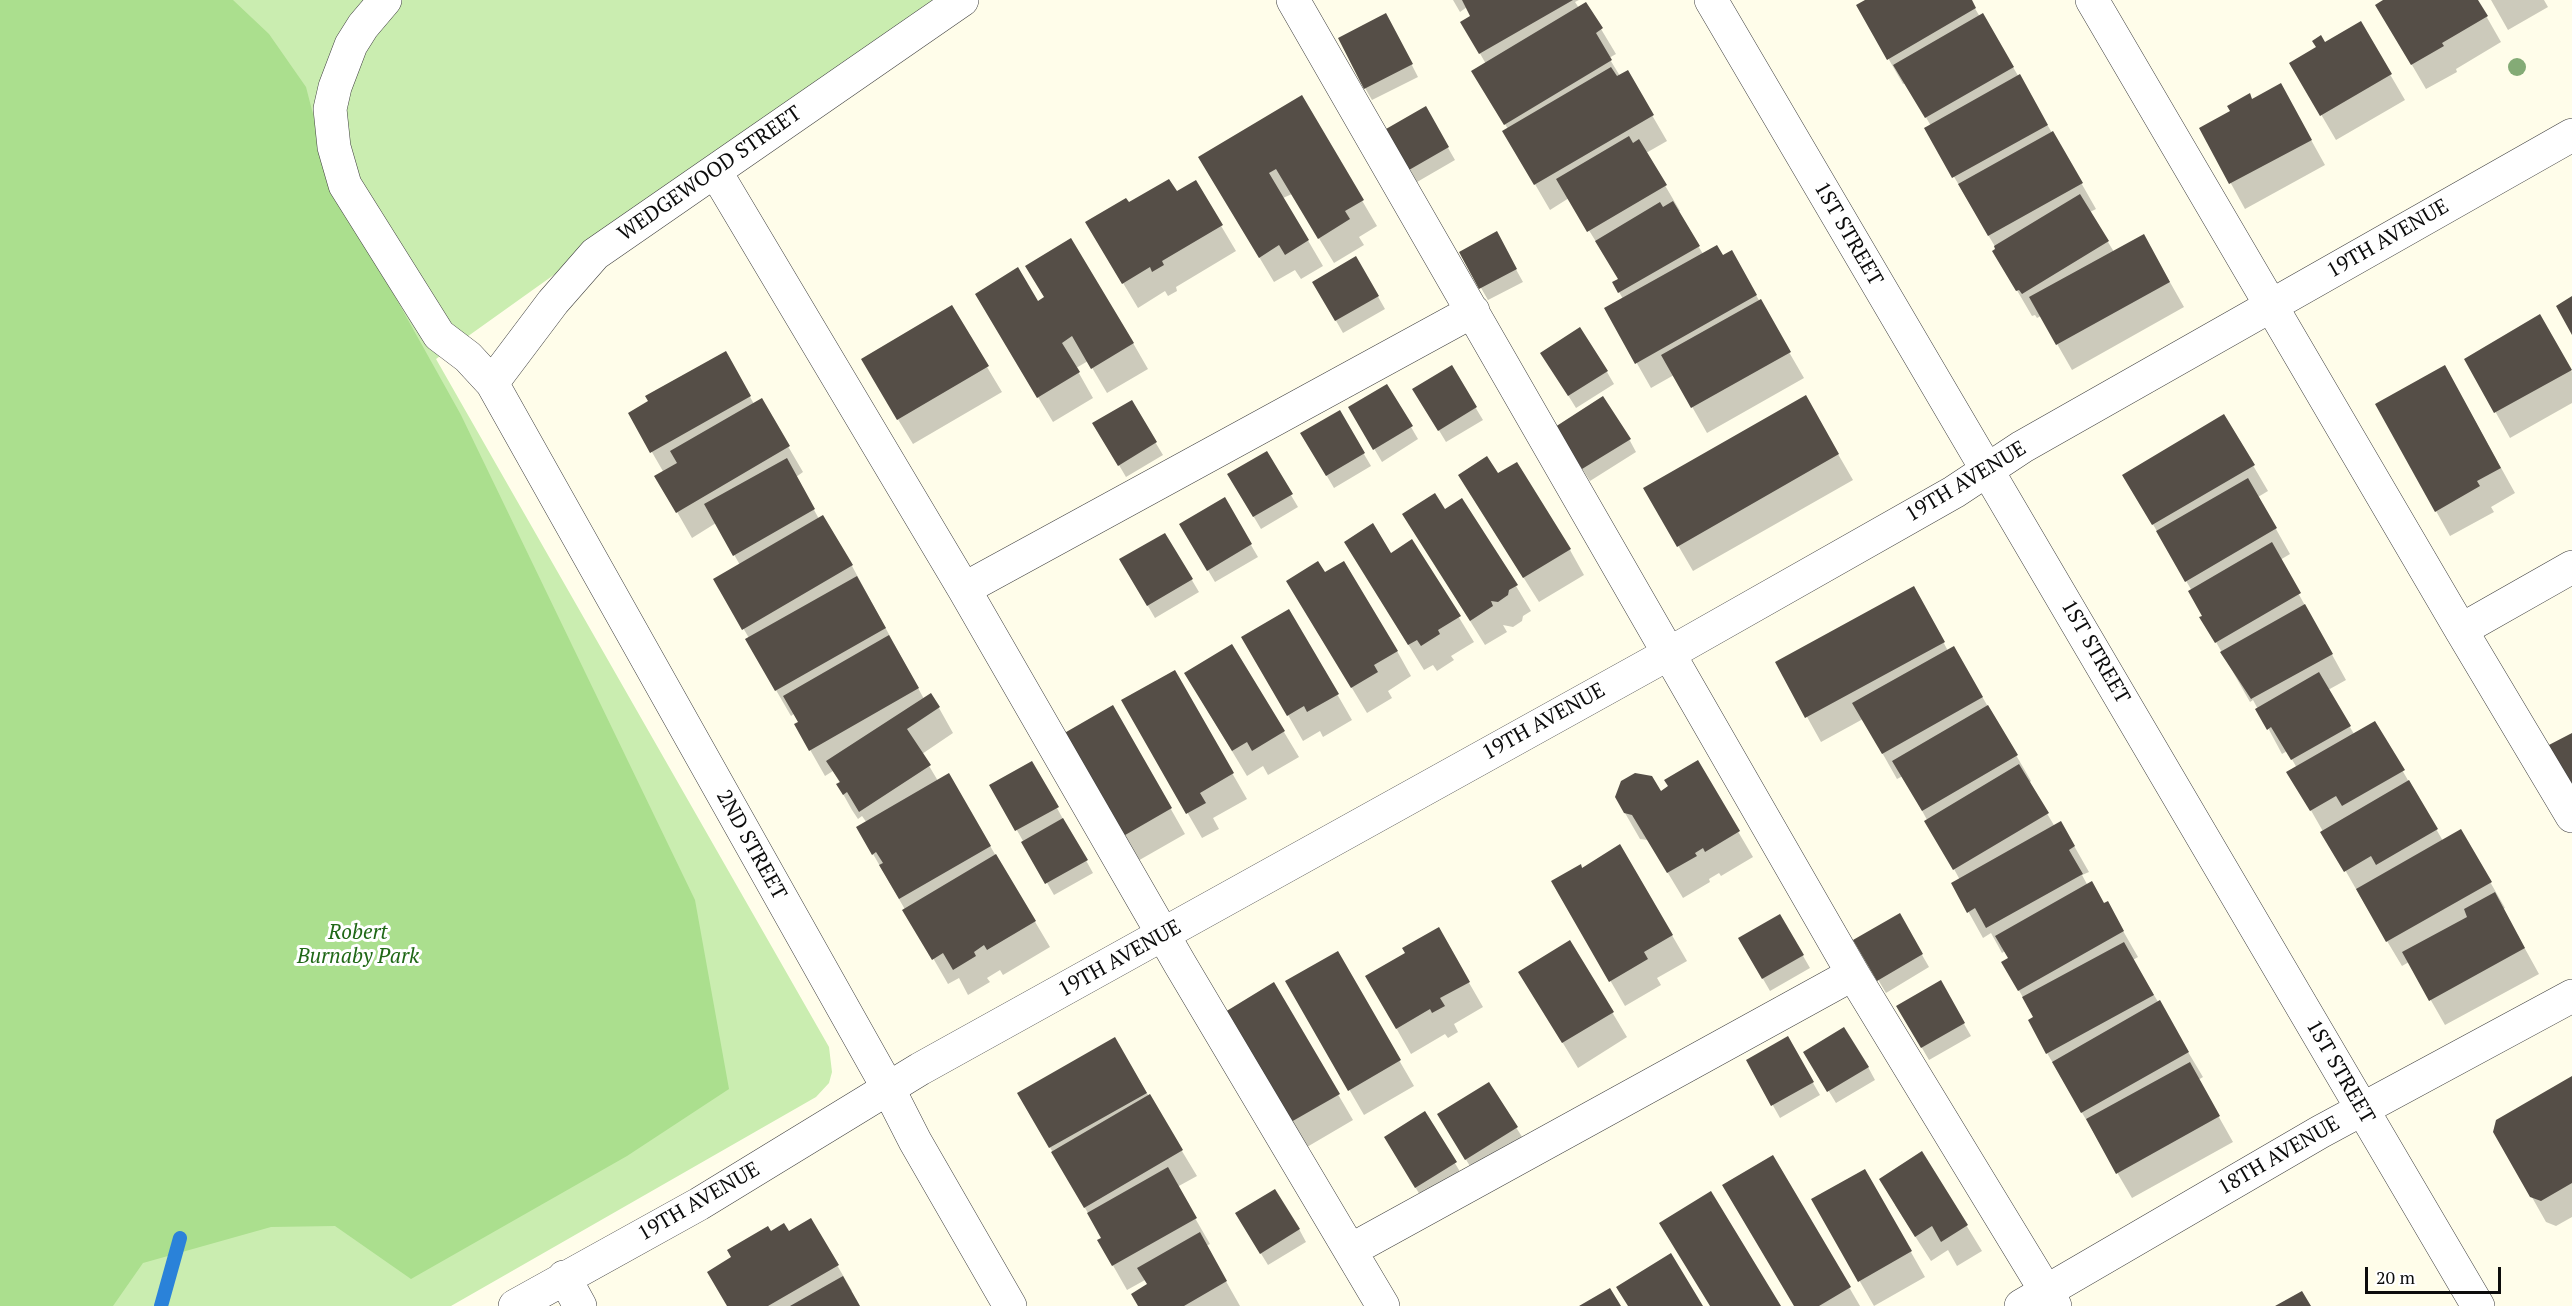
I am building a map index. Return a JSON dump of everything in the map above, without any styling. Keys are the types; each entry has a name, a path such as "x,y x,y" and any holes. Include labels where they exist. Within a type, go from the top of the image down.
{"street":[{"name":"2ND STREET","path":"385,0 363,26 351,45 335,87 330,109 339,169 345,185 439,335 468,357 492,383 888,1088 915,1142 1010,1306"},
{"name":"WEDGEWOOD STREET","path":"492,383 553,302 595,254 962,0"},
{"path":"1293,0 2041,1301"},
{"name":"1ST STREET","path":"1711,0 2478,1306"},
{"path":"2092,0 2460,630 2572,816"},
{"name":"19TH AVENUE","path":"515,1306 699,1204 888,1088 1670,653 1954,492 2022,447 2572,135"},
{"path":"715,171 964,589 1163,934 1383,1306"},
{"path":"964,589 1473,311"},
{"path":"2460,630 2572,567"},
{"path":"1351,1250 1854,974"},
{"name":"18TH AVENUE","path":"2041,1301 2361,1110 2572,996"},
{"path":"564,1277 580,1306"}],"green space":[{"name":"Robert Burnaby Park","path":"0,0 939,0 436,359 829,1047 832,1072 829,1083 816,1097 451,1306 0,1306"},
{"name":"Robert Burnaby Park","path":"0,0 233,0 269,34 306,87 330,180 461,415 695,900 729,1089 627,1156 411,1279 335,1226 271,1227 143,1263 113,1306 0,1306"}],"building":[{"path":"1462,0 1573,0 1479,54 1460,22 1470,16"},
{"path":"1865,0 1972,0 1976,8 1887,60 1856,5"},
{"path":"2383,0 2478,0 2488,16 2442,43 2444,46 2411,65 2375,5"},
{"path":"1586,2 1603,28 1596,33 1612,60 1504,125 1471,71"},
{"path":"1386,13 1413,64 1364,89 1338,38"},
{"path":"1983,13 2014,67 1925,118 1893,65"},
{"path":"2361,21 2392,74 2320,116 2289,63 2316,47 2312,41 2321,35 2325,42"},
{"path":"1611,67 1617,76 1628,70 1654,115 1534,185 1502,131"},
{"path":"2020,74 2048,125 1952,178 1924,128"},
{"path":"2281,83 2312,140 2229,184 2199,128 2230,111 2227,106 2250,93 2252,99"},
{"path":"1302,95 1364,200 1345,211 1350,219 1318,239 1276,169 1269,173 1309,240 1285,255 1279,245 1259,258 1198,157"},
{"path":"1426,106 1449,147 1409,170 1386,129"},
{"path":"2053,131 2083,183 1988,236 1958,184"},
{"path":"1629,136 1633,143 1639,139 1667,185 1587,232 1556,179"},
{"path":"1169,179 1177,191 1196,180 1223,225 1162,261 1164,265 1152,272 1150,267 1122,284 1085,222 1126,198 1129,202"},
{"path":"2080,194 2109,241 2022,294 2019,290 2016,291 1992,251 1995,249 1994,246"},
{"path":"1673,201 1700,246 1618,293 1612,282 1618,279 1595,241 1660,202 1663,207"},
{"path":"1497,231 1517,269 1479,289 1459,252"},
{"path":"2144,234 2170,282 2056,345 2029,297"},
{"path":"1071,238 1134,343 1091,369 1072,336 1062,343 1080,372 1037,398 975,294 1018,267 1038,301 1044,297 1025,266"},
{"path":"1717,245 1723,255 1732,250 1757,295 1635,364 1604,308"},
{"path":"1356,256 1379,296 1335,321 1312,282"},
{"path":"2572,296 2572,335 2556,306"},
{"path":"1761,299 1791,352 1691,408 1661,355"},
{"path":"952,305 989,366 897,420 861,359"},
{"path":"2540,314 2572,370 2494,413 2464,359"},
{"path":"1580,327 1608,371 1568,396 1540,353"},
{"path":"726,351 751,396 650,453 628,413 648,401 645,396"},
{"path":"1452,365 1477,407 1438,431 1412,389"},
{"path":"2445,365 2501,468 2477,481 2480,486 2435,512 2375,404"},
{"path":"1387,384 1413,426 1373,450 1348,407"},
{"path":"1806,395 1839,454 1677,547 1643,488"},
{"path":"1603,396 1631,439 1582,469 1555,427"},
{"path":"762,398 790,446 676,513 654,476 677,463 670,451"},
{"path":"1132,400 1157,442 1118,466 1092,423"},
{"path":"1340,410 1365,453 1326,476 1300,433"},
{"path":"2224,414 2255,465 2152,525 2122,475"},
{"path":"1267,451 1293,494 1253,517 1227,474"},
{"path":"1487,456 1498,473 1517,462 1571,549 1523,578 1458,475"},
{"path":"787,458 815,509 733,556 704,504"},
{"path":"2248,478 2277,528 2185,582 2156,531"},
{"path":"1435,493 1445,509 1462,498 1518,585 1509,590 1508,595 1498,602 1491,601 1493,606 1470,621 1402,514"},
{"path":"1225,497 1252,544 1207,571 1179,524"},
{"path":"823,515 853,565 742,630 713,579"},
{"path":"1373,523 1391,553 1412,539 1461,616 1438,630 1440,634 1421,646 1417,640 1408,645 1344,542"},
{"path":"1165,533 1193,579 1147,606 1119,559"},
{"path":"2272,542 2301,593 2215,643 2199,617 2202,616 2188,591"},
{"path":"1318,561 1325,572 1344,561 1398,651 1374,665 1378,672 1351,688 1286,581"},
{"path":"857,576 886,628 775,691 745,639"},
{"path":"1914,586 1945,642 1805,718 1775,662"},
{"path":"2305,604 2333,654 2251,699 2220,652"},
{"path":"1289,609 1339,694 1307,712 1304,706 1287,716 1241,637"},
{"path":"889,635 919,688 809,751 794,724 798,722 783,696"},
{"path":"1232,644 1285,731 1252,751 1247,742 1232,751 1184,673"},
{"path":"1954,646 1983,697 1882,754 1852,703"},
{"path":"1175,670 1234,773 1200,793 1206,803 1186,814 1121,700"},
{"path":"2319,672 2351,726 2291,760 2271,727 2267,730 2255,709"},
{"path":"931,693 940,707 907,729 931,765 859,812 847,792 843,795 836,784 840,782 826,761"},
{"path":"1113,705 1172,808 1120,838 1061,735"},
{"path":"1988,705 2018,755 1922,811 1892,761"},
{"path":"2375,721 2405,770 2342,806 2336,796 2310,811 2286,772"},
{"path":"2572,733 2572,796 2545,747"},
{"path":"1698,760 1740,831 1705,852 1703,848 1695,853 1697,856 1667,873 1632,815 1624,813 1615,797 1621,781 1635,773 1652,776 1661,791 1668,786 1664,780"},
{"path":"1032,761 1059,807 1015,831 989,785"},
{"path":"2019,764 2049,813 1953,870 1924,821"},
{"path":"949,773 991,846 899,899 879,865 883,863 876,852 872,855 856,827"},
{"path":"2409,780 2438,829 2376,865 2371,856 2344,872 2320,832"},
{"path":"1063,818 1088,860 1045,884 1021,842"},
{"path":"2061,821 2075,846 2069,850 2083,874 1986,928 1975,908 1967,913 1951,883"},
{"path":"2461,829 2492,882 2386,942 2356,889"},
{"path":"1620,844 1673,935 1644,952 1648,959 1609,982 1551,881 1581,864 1582,868"},
{"path":"996,854 1036,921 987,950 984,945 974,952 976,956 953,970 943,953 932,960 902,910"},
{"path":"2092,881 2104,903 2108,901 2124,931 2018,991 2001,962 2008,958 1995,936"},
{"path":"2495,892 2525,948 2429,1001 2402,952 2467,917 2464,909"},
{"path":"1900,913 1923,954 1877,981 1853,940"},
{"path":"1780,914 1804,955 1762,979 1738,938"},
{"path":"1439,927 1470,982 1440,998 1445,1006 1432,1013 1430,1009 1396,1029 1365,976 1405,953 1402,948"},
{"path":"1570,940 1614,1012 1562,1043 1518,972"},
{"path":"2124,942 2154,995 2046,1054 2028,1020 2033,1017 2022,997"},
{"path":"1338,951 1401,1060 1348,1091 1285,981"},
{"path":"1941,980 1965,1023 1921,1048 1896,1006"},
{"path":"1274,982 1340,1094 1291,1122 1225,1012"},
{"path":"2160,1000 2189,1052 2081,1113 2052,1062"},
{"path":"1844,1027 1869,1067 1827,1092 1803,1052"},
{"path":"1788,1036 1814,1082 1771,1106 1746,1060"},
{"path":"1115,1037 1147,1093 1049,1148 1017,1093"},
{"path":"2190,1062 2220,1116 2116,1174 2086,1119"},
{"path":"2572,1076 2572,1183 2541,1201 2530,1197 2493,1132 2496,1120"},
{"path":"1489,1082 1518,1127 1465,1160 1437,1114"},
{"path":"1150,1094 1183,1150 1084,1208 1051,1152"},
{"path":"1425,1111 1457,1162 1415,1188 1384,1137"},
{"path":"1922,1151 1968,1225 1941,1242 1932,1226 1915,1237 1879,1179"},
{"path":"1773,1155 1851,1287 1819,1306 1794,1306 1722,1185"},
{"path":"1168,1167 1197,1218 1112,1266 1097,1240 1101,1238 1087,1213"},
{"path":"1865,1169 1912,1251 1858,1282 1811,1199"},
{"path":"1275,1189 1300,1229 1260,1254 1235,1213"},
{"path":"1711,1191 1781,1306 1710,1306 1659,1223"},
{"path":"811,1218 839,1265 768,1306 727,1306 707,1272 731,1257 727,1250 768,1226 771,1231 784,1223 789,1231"},
{"path":"1200,1232 1227,1281 1184,1306 1138,1306 1131,1294 1147,1284 1137,1268"},
{"path":"1671,1253 1703,1306 1628,1306 1616,1287"},
{"path":"843,1276 860,1306 790,1306"},
{"path":"1610,1288 1621,1306 1579,1306"},
{"path":"2302,1291 2311,1306 2275,1306"}],"waterway":[{"path":"161,1306 180,1238"}]}
